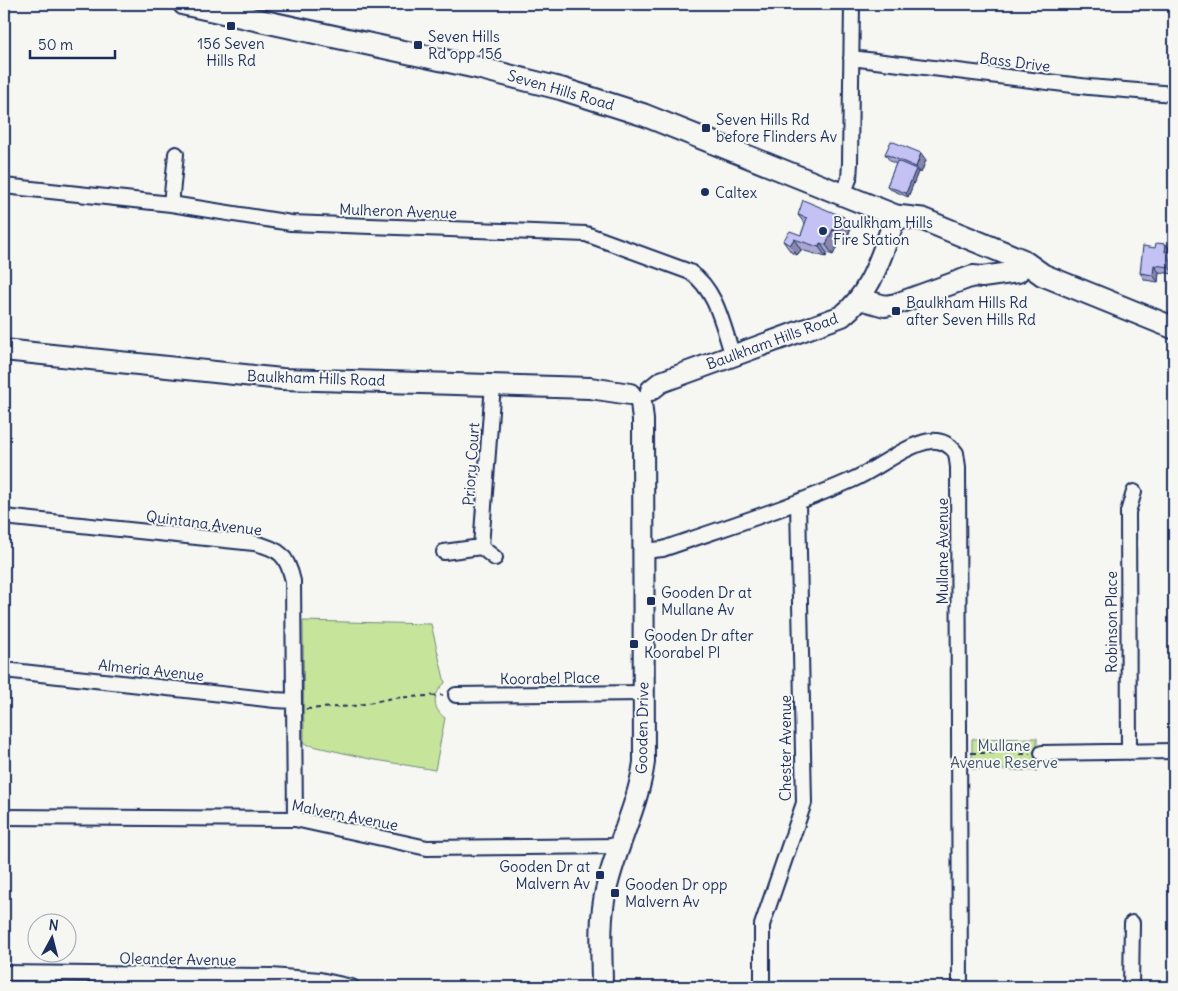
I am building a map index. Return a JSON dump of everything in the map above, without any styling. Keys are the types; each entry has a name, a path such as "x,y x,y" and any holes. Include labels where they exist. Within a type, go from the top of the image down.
{"main road":[{"name":"Seven Hills Road","path":"184,4 478,68 562,89 644,116 896,216 922,219 1022,260 1043,275 1174,328"},
{"name":"Seven Hills Road","path":"896,216 911,228 1018,272 1043,275"}],"street":[{"path":"843,194 849,179 850,163 852,4"},
{"name":"Bass Drive","path":"851,58 1089,88 1174,94"},
{"path":"171,204 176,154"},
{"name":"Mulheron Avenue","path":"4,186 171,204 291,223 592,235 690,272 700,278 709,289 733,356"},
{"name":"Baulkham Hills Road","path":"4,350 282,379 590,388 641,395 661,382 832,321 847,312 860,299 870,282 896,216"},
{"path":"860,299 878,305 890,305 972,276 982,277 1018,272"},
{"name":"Priory Court","path":"481,546 492,384"},
{"name":"Gooden Drive","path":"602,987 603,905 642,774 644,693 643,420 641,395"},
{"name":"Mullane Avenue","path":"643,551 663,549 798,502 854,480 915,446 930,441 942,442 956,453 958,486 960,987"},
{"name":"Robinson Place","path":"1129,752 1128,512 1134,492"},
{"name":"Chester Avenue","path":"762,987 762,925 804,803 798,502"},
{"name":"Quintana Avenue","path":"4,517 254,543 281,553 290,566 294,581 294,819"},
{"path":"444,552 481,546 495,558"},
{"name":"Almeria Avenue","path":"4,670 294,705"},
{"name":"Koorabel Place","path":"456,695 644,693"},
{"path":"1042,753 1174,751"},
{"name":"Malvern Avenue","path":"4,817 294,819 427,848 620,846"},
{"path":"1131,987 1132,924"},
{"name":"Oleander Avenue","path":"4,973 271,976 320,980 352,987"}],"path":[{"path":"294,705 331,709 393,698 456,695"},
{"path":"969,753 996,753"}],"green space":[{"path":"303,621 431,624 445,683 438,691 435,700 437,710 445,718 435,770 370,759 304,744"},
{"name":"Mullane Avenue Reserve","path":"1037,738 1037,771 972,769 972,739"}],"building":[{"path":"891,141 921,153 916,167 885,154"},
{"path":"897,161 916,169 906,193 887,186"},
{"path":"803,200 844,217 838,231 833,229 826,245 820,243 819,247 794,239 790,245 783,241 790,231 801,235 807,218 798,215"},
{"path":"1156,243 1166,244 1165,252 1171,252 1169,267 1154,265 1153,275 1140,273 1143,246 1155,248"},
{"path":"1174,259 1174,286 1172,286"}],"place":[{"name":"156 Seven Hills Rd","path":"231,26"},
{"name":"Seven Hills Rd opp 156","path":"418,45"},
{"name":"Seven Hills Rd before Flinders Av","path":"706,128"},
{"name":"Caltex","path":"705,192"},
{"name":"Baulkham Hills Fire Station","path":"823,231"},
{"name":"Baulkham Hills Rd after Seven Hills Rd","path":"896,311"},
{"name":"Gooden Dr at Mullane Av","path":"651,601"},
{"name":"Gooden Dr after Koorabel Pl","path":"634,644"},
{"name":"Gooden Dr at Malvern Av","path":"600,875"},
{"name":"Gooden Dr opp Malvern Av","path":"615,893"}]}
